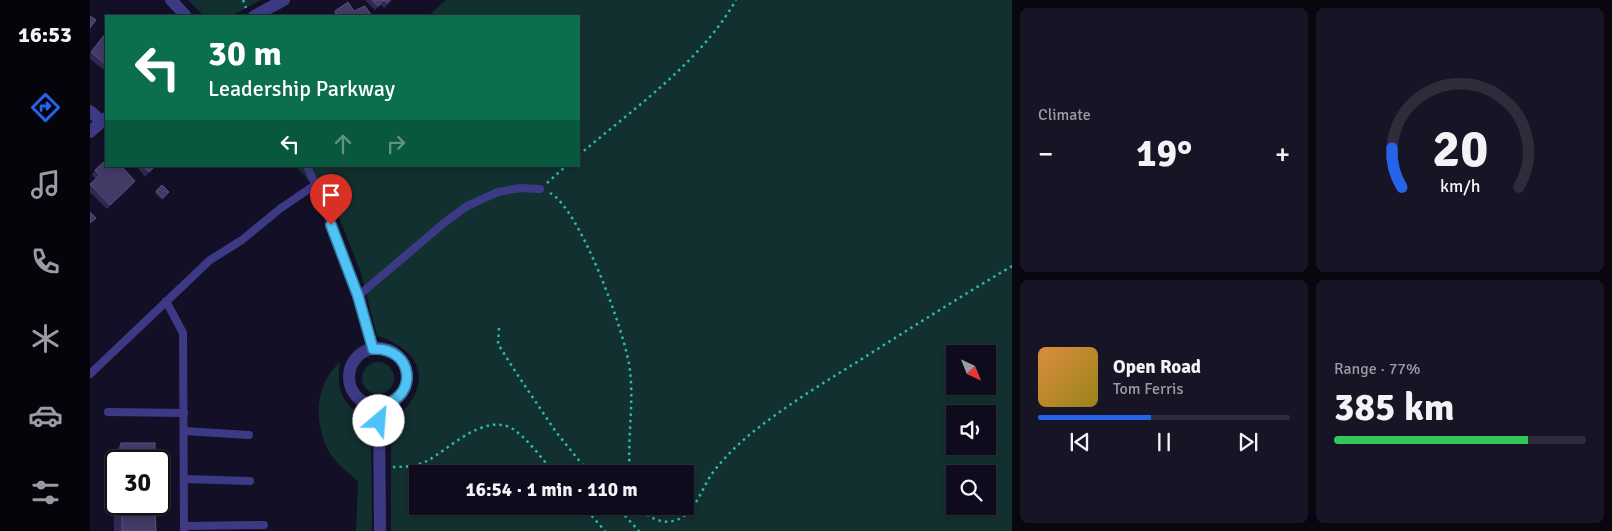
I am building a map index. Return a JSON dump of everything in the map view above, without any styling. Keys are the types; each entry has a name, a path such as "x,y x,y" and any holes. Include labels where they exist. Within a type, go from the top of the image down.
{"street":[{"path":"171,0 185,15"},
{"path":"256,15 284,0"},
{"path":"90,110 104,120 90,132"},
{"path":"373,349 390,350 397,355 403,362 407,378 401,394 395,400 379,406 361,400 354,394 350,375 356,358 373,349"},
{"path":"379,406 380,531"}],"lane":[{"path":"307,167 358,296 373,349"},
{"path":"90,374 210,260 242,240 281,208 316,185"},
{"path":"358,296 444,223 467,206 498,192 520,188 540,189"},
{"path":"166,301 183,333 184,529 264,525"},
{"path":"108,412 184,413"},
{"path":"184,431 249,435"},
{"path":"184,479 250,481"}],"path":[{"path":"580,154 694,55 724,21 736,0"},
{"path":"565,167 540,189 553,194 565,206 578,229 603,282 620,332 630,369 632,401 630,465"},
{"path":"694,505 711,475 726,457 765,422 855,363 1012,266"},
{"path":"498,328 498,344 556,432 583,465"},
{"path":"412,465 426,462 468,434 485,426 498,425 511,428 524,438 547,465"},
{"path":"379,468 409,466"},
{"path":"591,515 604,531"},
{"path":"624,515 639,531"},
{"path":"645,515 656,520 670,521 684,515"}],"green space":[{"path":"188,0 261,0 233,15 203,15"},
{"path":"446,0 1012,0 1012,531 391,531 391,420 411,401 417,389 418,368 407,352 398,345 377,336 361,273 336,210 296,167 580,167 580,15 429,15"},
{"path":"340,362 339,380 343,397 365,419 371,430 372,531 356,531 358,482 330,453 320,425 319,402 321,391 332,371"},
{"path":"378,362 390,366 394,378 390,390 378,394 366,390 362,378 366,366"}],"building":[{"path":"372,0 384,0 378,6"},
{"path":"348,2 354,11 365,6 371,15 337,15 335,11"},
{"path":"90,16 96,20 90,28"},
{"path":"105,34 105,64 91,52"},
{"path":"105,161 105,167 122,167 135,181 110,205 90,184 100,175 95,170"},
{"path":"144,167 154,167 149,172"},
{"path":"162,185 169,192 163,198 156,191"},
{"path":"90,212 96,218 90,223"},
{"path":"121,443 155,443 155,450 121,450"},
{"path":"122,515 155,515 156,531 122,531"}],"route":[{"path":"331,225 347,273 358,296 373,349 390,350 403,362 406,370 407,378 401,394 388,404 379,406 379,421"}]}
